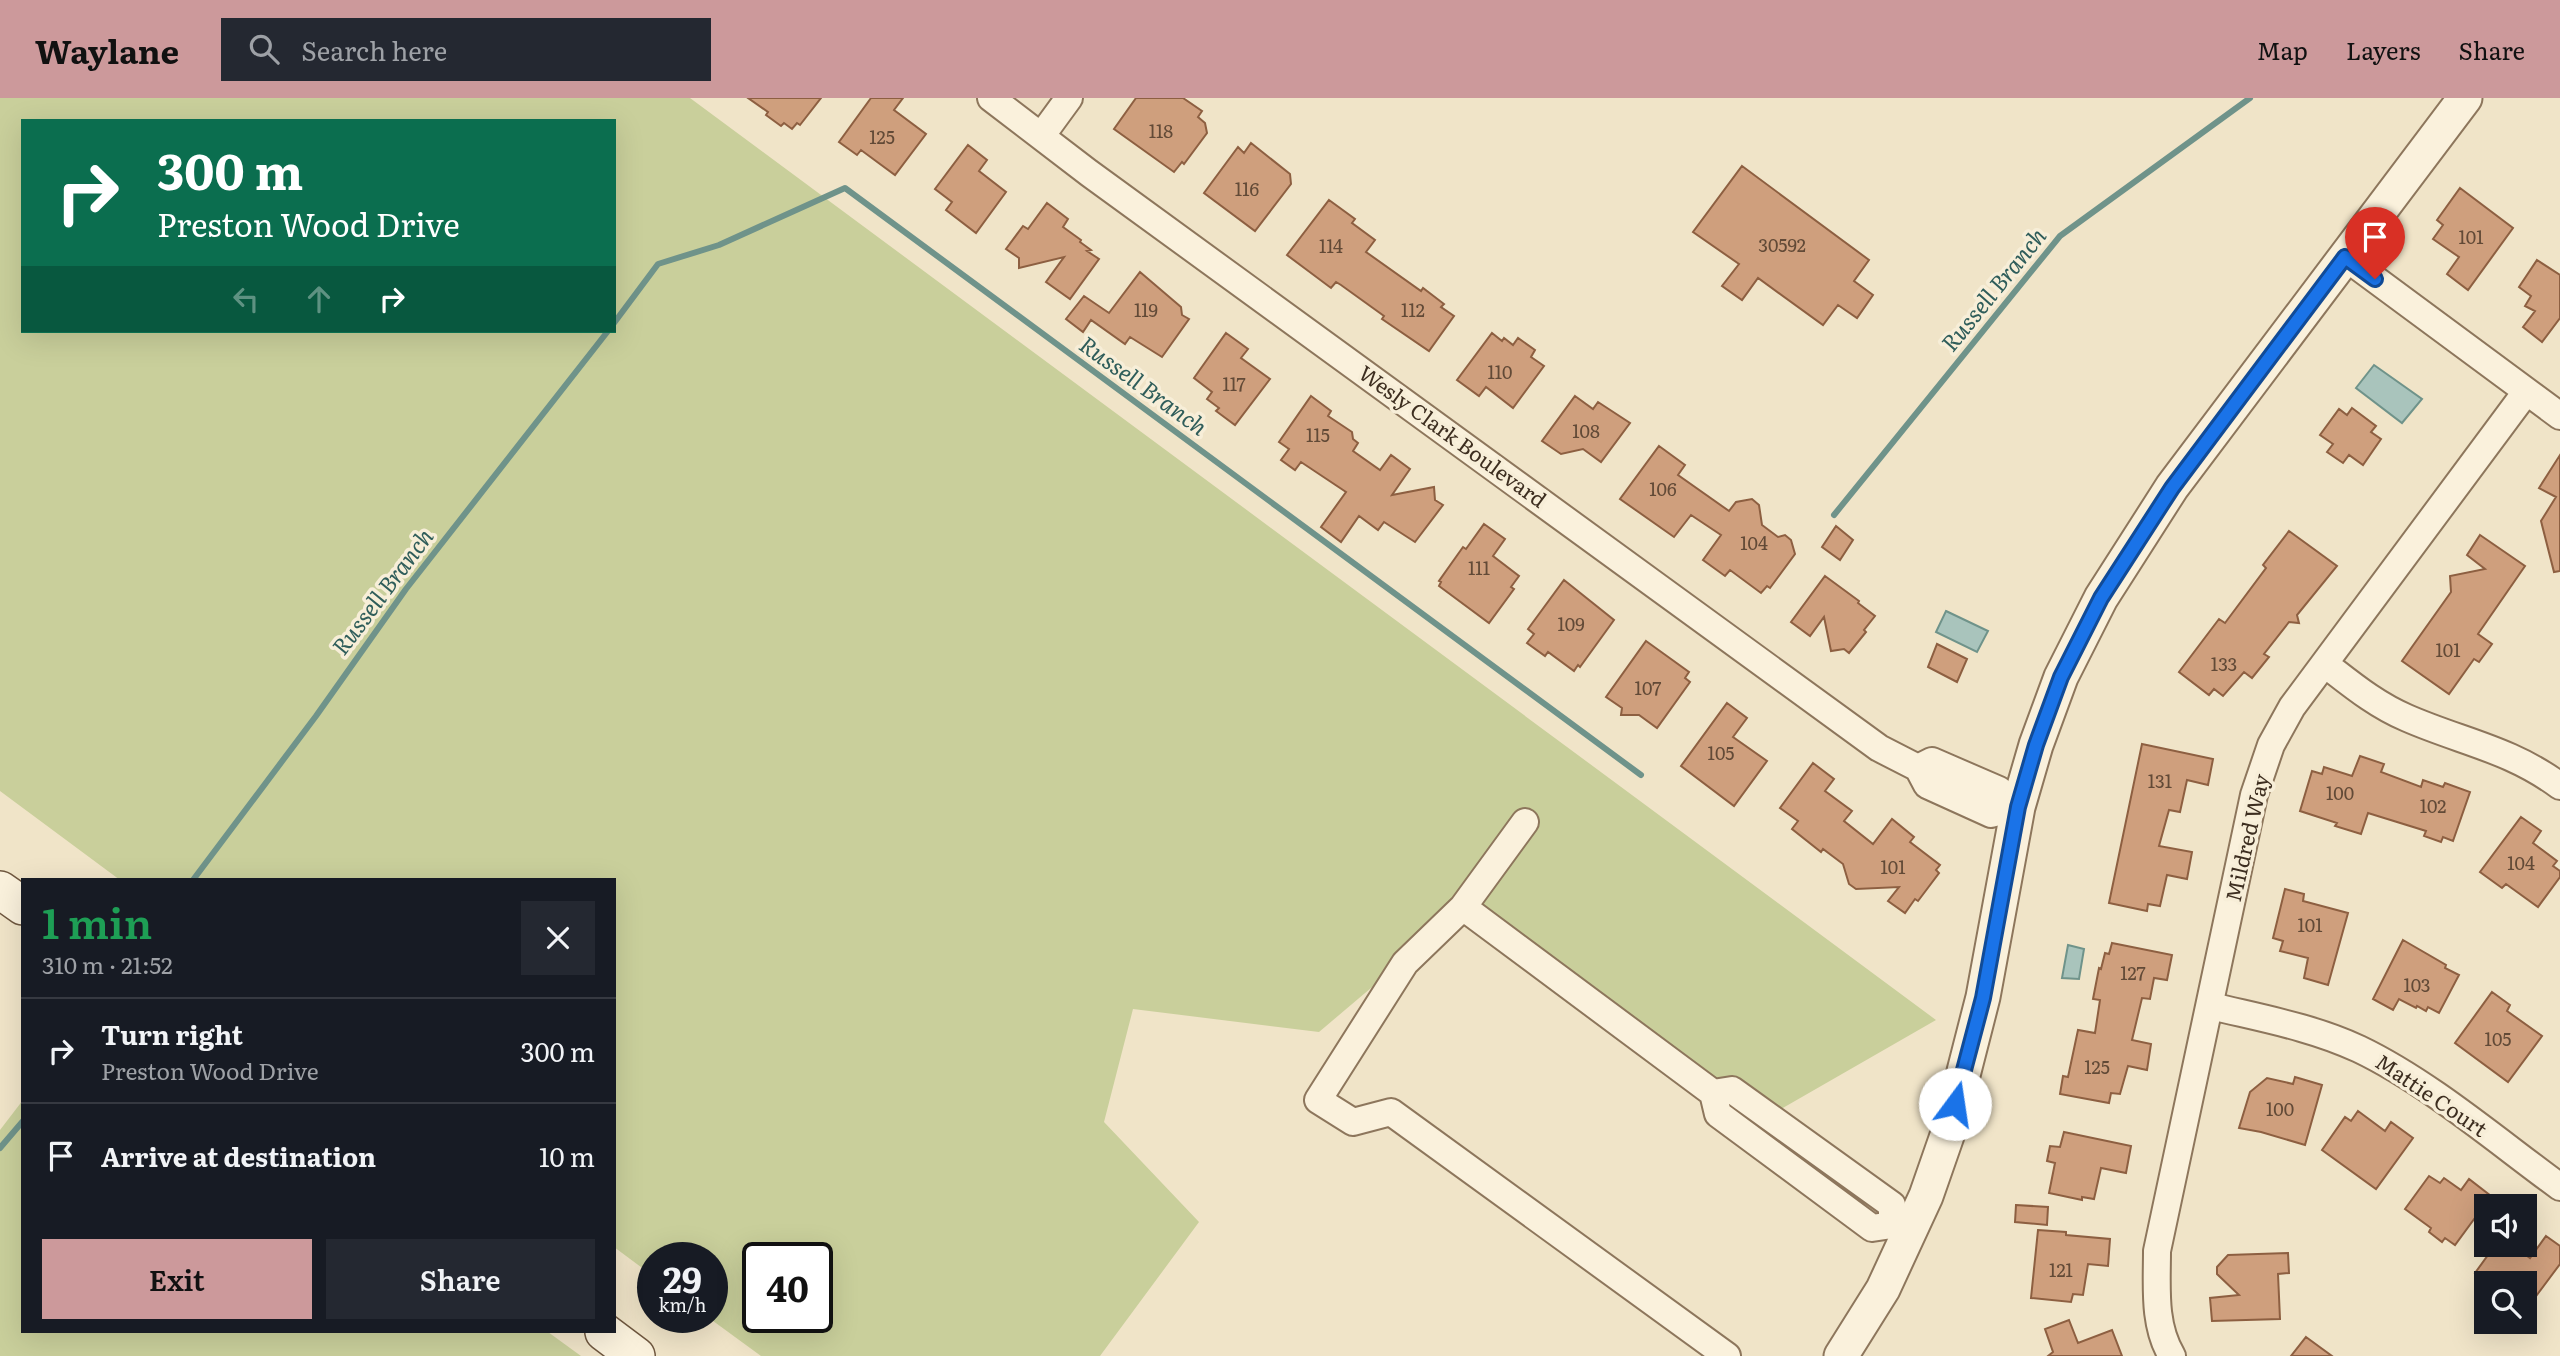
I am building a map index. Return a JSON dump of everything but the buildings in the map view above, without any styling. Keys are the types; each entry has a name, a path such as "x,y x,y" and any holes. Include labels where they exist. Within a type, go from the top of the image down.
{"main road":[{"path":"0,890 21,905"},
{"path":"605,1333 636,1356"}],"street":[{"name":"Wesly Clark Boulevard","path":"992,98 1100,181 1868,740 1918,768 1927,785 1991,814 2018,807"},
{"path":"1042,135 1069,98"},
{"path":"1841,1356 1883,1289 1900,1230 1926,1196 1952,1117 1983,998 2018,807 2036,745 2061,677 2101,598 2172,488 2465,98"},
{"path":"2345,257 2560,416"},
{"name":"Mildred Way","path":"2172,1356 2162,1340 2157,1300 2158,1251 2254,795 2271,745 2287,716 2526,392"},
{"path":"2325,664 2382,706 2406,718 2511,755 2560,786"},
{"path":"1525,822 1463,907 1405,963 1318,1100 1353,1122 1391,1112 1727,1356"},
{"path":"1463,907 1713,1093 1732,1090 1892,1205 1900,1230"},
{"name":"Mattie Court","path":"2211,1006 2308,1030 2356,1048 2400,1070 2560,1187"}],"green space":[{"path":"0,98 690,98 1936,1020 1760,1121 1462,911 1319,1032 1133,1009 1104,1122 1199,1222 1100,1356 761,1356 728,1332 728,1242 637,1242 637,1264 616,1248 616,878 117,878 0,791"},
{"path":"21,1103 21,1333 549,1333 581,1356 0,1356 0,1130"}],"water":[{"path":"2374,365 2422,399 2402,423 2356,388"},
{"path":"1946,611 1988,631 1977,652 1936,632"},
{"path":"2068,945 2084,949 2079,979 2062,978"}],"waterway":[{"name":"Russell Branch","path":"1834,515 2060,236 2250,98"},
{"name":"Russell Branch","path":"616,320 658,264 719,245 845,188 1641,775"},
{"name":"Russell Branch","path":"194,878 316,716 406,589 606,333"},
{"name":"Russell Branch","path":"0,1148 21,1123"}],"route":[{"path":"1955,1104 1983,998 2018,807 2036,745 2061,677 2101,598 2172,488 2345,257 2375,279"}]}
